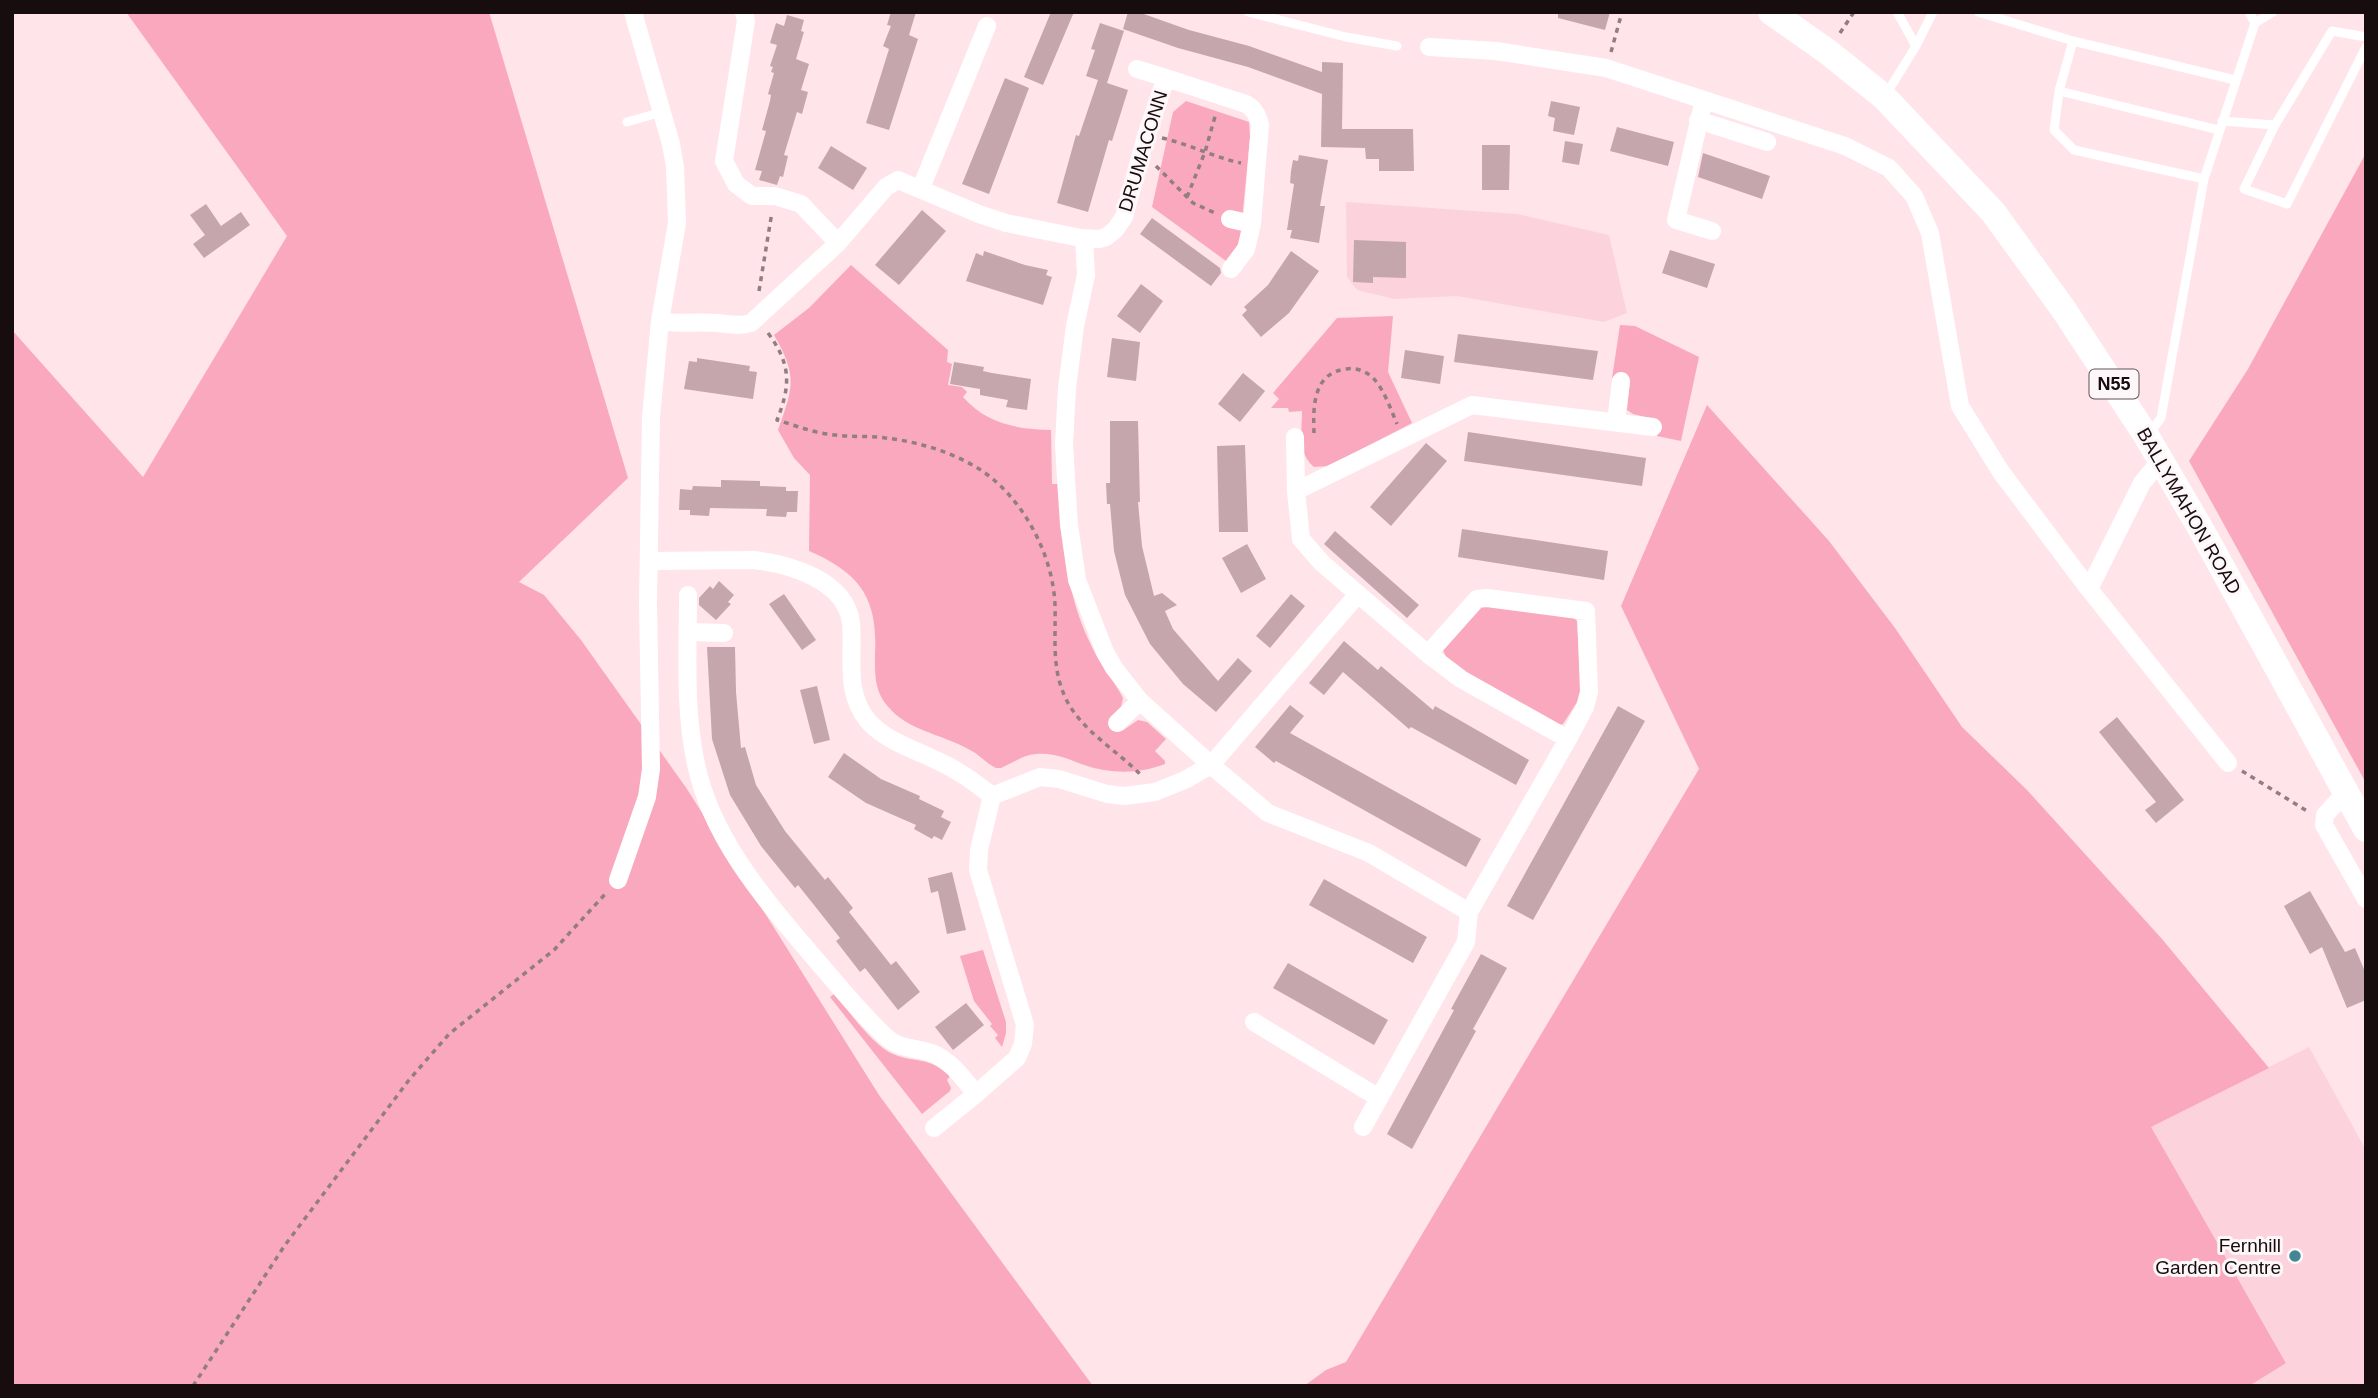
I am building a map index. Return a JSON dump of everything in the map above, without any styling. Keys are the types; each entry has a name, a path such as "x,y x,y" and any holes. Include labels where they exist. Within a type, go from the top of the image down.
{"main road":[{"name":"BALLYMAHON ROAD","path":"1771,12 1828,52 1884,97 1993,212 2071,320 2154,448 2366,829"}],"street":[{"path":"618,880 647,797 651,769 651,417 660,321 677,223 675,167 663,112 633,12"},
{"path":"744,12 746,21 724,161 736,184 752,195 775,196 801,204 838,243"},
{"path":"920,188 987,26"},
{"path":"1429,47 1496,51 1606,68 1845,146 1889,168 1914,196 1930,233 1960,406 2001,472 2228,763"},
{"name":"DRUMACONN","path":"1137,69 1251,106 1258,117 1260,125 1252,224 1246,249 1231,269"},
{"name":"DRUMACONN","path":"757,317 838,243 894,181 898,180 988,217 1027,228 1084,238 1106,237 1124,217 1146,136 1166,78"},
{"path":"1704,100 1676,220 1712,231"},
{"path":"1698,120 1767,142"},
{"path":"1230,219 1252,224"},
{"path":"1084,238 1087,275 1075,326 1065,407 1064,444 1069,525 1077,580 1097,635 1114,668 1140,701 1268,813 1369,853 1469,912"},
{"path":"660,321 676,325 741,325 751,323 757,317"},
{"path":"1616,421 1621,381"},
{"path":"1296,491 1472,405 1653,426"},
{"path":"1295,437 1296,491 1301,539 1322,563 1461,679 1568,739"},
{"path":"2090,589 2142,483 2154,448"},
{"path":"649,561 753,560 784,564 821,583 839,598 849,615 851,681 856,703 868,721 885,736 966,776 992,796"},
{"path":"992,796 1032,779 1047,776 1107,794 1139,795 1173,786 1210,765 1358,594"},
{"path":"688,595 688,705 692,747 703,793 726,842 791,930 872,1024 898,1046 928,1052 945,1059 976,1094"},
{"path":"1363,1127 1466,942 1469,912 1585,706 1589,692 1594,611 1488,598 1477,600 1428,654"},
{"path":"688,632 724,633"},
{"path":"1117,723 1140,701"},
{"path":"2346,792 2325,815 2324,821 2366,899"},
{"path":"934,1128 1017,1058 1025,1034 1018,1000 978,870 979,850 992,796"},
{"path":"1254,1022 1379,1098"}],"lane":[{"path":"1248,12 1346,37 1397,46"},
{"path":"1897,12 1916,46"},
{"path":"1884,97 1916,46 1933,12"},
{"path":"1978,12 2073,41 2235,80"},
{"path":"2249,12 2255,23"},
{"path":"2154,448 2204,179 2255,23 2273,12"},
{"path":"2366,37 2332,31 2275,125 2244,188 2287,204 2366,47"},
{"path":"2073,41 2059,91 2054,130 2074,150 2204,179"},
{"path":"2059,91 2221,126 2275,125"},
{"path":"627,122 663,112"}],"path":[{"path":"1606,68 1622,12"},
{"path":"1186,197 1205,152 1221,95"},
{"path":"1146,136 1188,143 1205,152 1257,167"},
{"path":"1140,158 1157,166 1186,197 1201,207 1230,219"},
{"path":"775,196 755,312 773,339 786,366 786,398 777,420 830,435 918,442 977,467 995,482 1012,499 1034,532 1049,571 1055,604 1054,662 1066,700 1086,726 1140,774"},
{"path":"1314,441 1314,410 1319,386 1327,375 1349,368 1363,371 1375,379 1404,437"},
{"path":"2228,763 2324,821"},
{"path":"193,1386 285,1245 409,1080 449,1034 554,950 618,880"}],"shaded area":[{"path":"126,12 489,12 628,478 519,582 544,595 581,640 687,789 879,1095 1093,1386 12,1386 12,330 143,477 287,236"},
{"path":"1186,101 1249,122 1250,137 1240,242 1226,261 1152,207 1173,112"},
{"path":"2366,153 2366,783 2189,461 2248,369"},
{"path":"1346,202 1517,214 1609,235 1627,313 1604,322 1457,296 1394,299 1357,290 1347,277"},
{"path":"851,265 948,350 947,362 952,364 948,385 962,387 967,392 963,397 972,406 1003,423 1051,430 1052,484 1058,484 1064,546 1076,607 1092,647 1123,698 1121,707 1111,717 1122,731 1138,720 1147,722 1166,739 1155,751 1165,764 1145,770 1115,771 1094,768 1061,756 1043,754 1026,756 996,768 959,744 912,725 891,710 883,700 876,678 875,634 869,603 853,578 827,559 809,551 810,475 794,458 778,430 791,382 787,361 774,335 809,308"},
{"path":"1393,316 1388,372 1412,423 1329,466 1314,467 1303,448 1302,411 1289,412 1288,408 1271,408 1279,399 1273,393 1337,318"},
{"path":"1620,325 1635,326 1699,357 1681,441 1657,436 1658,420 1627,410 1630,381 1612,378"},
{"path":"1707,405 1829,541 1895,628 1962,727 2027,790 2162,939 2269,1068 2151,1127 2286,1363 2249,1386 1304,1386 1326,1370 1346,1362 1699,769 1621,606"},
{"path":"1481,607 1574,618 1577,621 1581,696 1563,724 1560,725 1458,668 1447,659 1443,650"},
{"path":"983,950 1006,1022 1002,1047 995,1038 998,1035 990,1026 992,1024 974,1001 960,956"},
{"path":"834,994 869,1036 885,1050 942,1069 950,1076 947,1080 950,1091 922,1114 830,997"},
{"name":"Fernhill Garden Centre","path":"2309,1047 2366,1150 2366,1386 2249,1386 2286,1362 2150,1127"}],"building":[{"path":"891,12 916,12 909,35 918,39 889,130 866,123 889,49 883,46 891,26 887,25"},
{"path":"1051,12 1074,12 1043,85 1024,77"},
{"path":"1128,12 1138,12 1189,30 1249,46 1322,72 1322,62 1343,63 1342,129 1413,129 1414,171 1379,171 1379,159 1366,159 1365,148 1321,147 1322,94 1248,67 1178,48 1123,29"},
{"path":"1558,12 1610,12 1605,30 1558,18"},
{"path":"787,15 804,20 801,31 804,32 796,59 809,64 801,90 808,92 802,114 797,112 784,155 788,156 783,177 780,176 777,185 759,180 762,171 755,170 766,131 762,130 774,73 771,72 773,67 770,66 777,45 770,43 776,23 784,26"},
{"path":"1100,23 1124,31 1107,83 1128,90 1112,141 1109,140 1088,212 1057,203 1076,135 1079,136 1098,80 1086,76"},
{"path":"1005,78 1029,88 989,194 962,184"},
{"path":"1551,101 1580,107 1574,135 1553,131 1555,118 1548,116"},
{"path":"1617,127 1674,142 1668,166 1610,151"},
{"path":"1565,141 1583,144 1579,165 1562,162"},
{"path":"1482,145 1510,145 1509,190 1482,190"},
{"path":"831,146 867,168 853,190 818,168"},
{"path":"1703,153 1770,176 1762,199 1698,177"},
{"path":"1299,155 1328,160 1320,206 1325,206 1319,243 1290,238 1292,230 1287,230 1294,184 1290,183 1291,171 1293,160 1298,161"},
{"path":"206,204 221,226 241,212 250,225 204,258 193,244 205,235 190,215"},
{"path":"922,210 946,231 899,285 875,265"},
{"path":"1152,218 1220,268 1221,273 1211,286 1140,234"},
{"path":"1354,240 1406,242 1406,278 1373,277 1373,283 1353,282"},
{"path":"1670,250 1715,264 1707,288 1662,273"},
{"path":"984,251 1048,270 1046,275 1052,277 1043,305 966,281 976,253 983,256"},
{"path":"1291,251 1319,271 1289,313 1261,337 1242,315 1247,310 1244,307 1268,285"},
{"path":"1141,284 1163,301 1140,333 1117,316"},
{"path":"1458,334 1598,351 1593,380 1454,362"},
{"path":"1112,338 1140,342 1136,381 1107,377"},
{"path":"1405,350 1444,356 1440,384 1401,378"},
{"path":"697,358 750,366 749,371 757,372 753,399 684,389 689,361 697,362"},
{"path":"954,362 984,367 983,371 992,373 1031,379 1027,410 1006,407 1008,400 980,395 980,389 950,384"},
{"path":"1243,373 1265,391 1240,422 1218,404"},
{"path":"1110,421 1138,421 1138,502 1142,546 1154,596 1162,593 1177,605 1165,611 1173,629 1218,681 1238,658 1252,671 1216,712 1183,684 1150,644 1125,595 1114,551 1110,504 1107,504 1106,483 1110,483"},
{"path":"1468,432 1646,458 1642,486 1464,461"},
{"path":"1426,443 1447,461 1391,526 1370,507"},
{"path":"1245,445 1248,532 1219,532 1217,446"},
{"path":"721,480 760,481 760,486 786,487 786,491 798,491 797,512 787,512 786,517 766,516 767,509 710,508 709,516 690,515 690,510 679,510 680,489 692,490 693,486 721,487"},
{"path":"1462,529 1608,551 1604,580 1458,557"},
{"path":"1335,531 1419,605 1407,618 1324,544"},
{"path":"1247,544 1266,579 1241,593 1222,558"},
{"path":"719,581 734,595 728,602 731,604 716,620 699,605 699,598 710,586 713,589"},
{"path":"784,594 816,640 802,650 769,604"},
{"path":"1291,594 1305,606 1270,648 1256,636"},
{"path":"1344,641 1378,670 1381,666 1433,710 1435,706 1529,760 1516,785 1411,727 1409,729 1343,672 1324,695 1309,683"},
{"path":"707,647 735,647 741,748 745,747 756,785 785,831 825,880 828,877 853,908 849,912 891,965 896,961 920,992 898,1010 865,968 860,972 836,941 840,938 818,910 798,885 795,888 761,846 730,795 712,739"},
{"path":"817,686 830,740 814,744 800,690"},
{"path":"1290,705 1304,716 1290,733 1481,839 1466,867 1276,761 1274,763 1255,747"},
{"path":"1618,706 1645,721 1533,920 1507,906"},
{"path":"2117,717 2184,800 2156,823 2145,810 2156,802 2099,732"},
{"path":"844,753 881,779 920,796 919,799 944,811 941,817 951,822 942,840 934,836 932,839 914,829 916,825 866,803 828,777"},
{"path":"952,872 966,930 947,934 938,891 931,893 928,878"},
{"path":"1324,879 1427,937 1413,963 1309,905"},
{"path":"2310,891 2345,952 2355,948 2366,974 2366,1000 2347,1008 2322,947 2310,954 2284,906"},
{"path":"1481,954 1507,968 1412,1149 1387,1134"},
{"path":"1288,963 1388,1020 1374,1045 1273,988"},
{"path":"966,1003 984,1025 953,1050 935,1027"}],"place":[{"name":"Fernhill Garden Centre","path":"2295,1256"}]}
